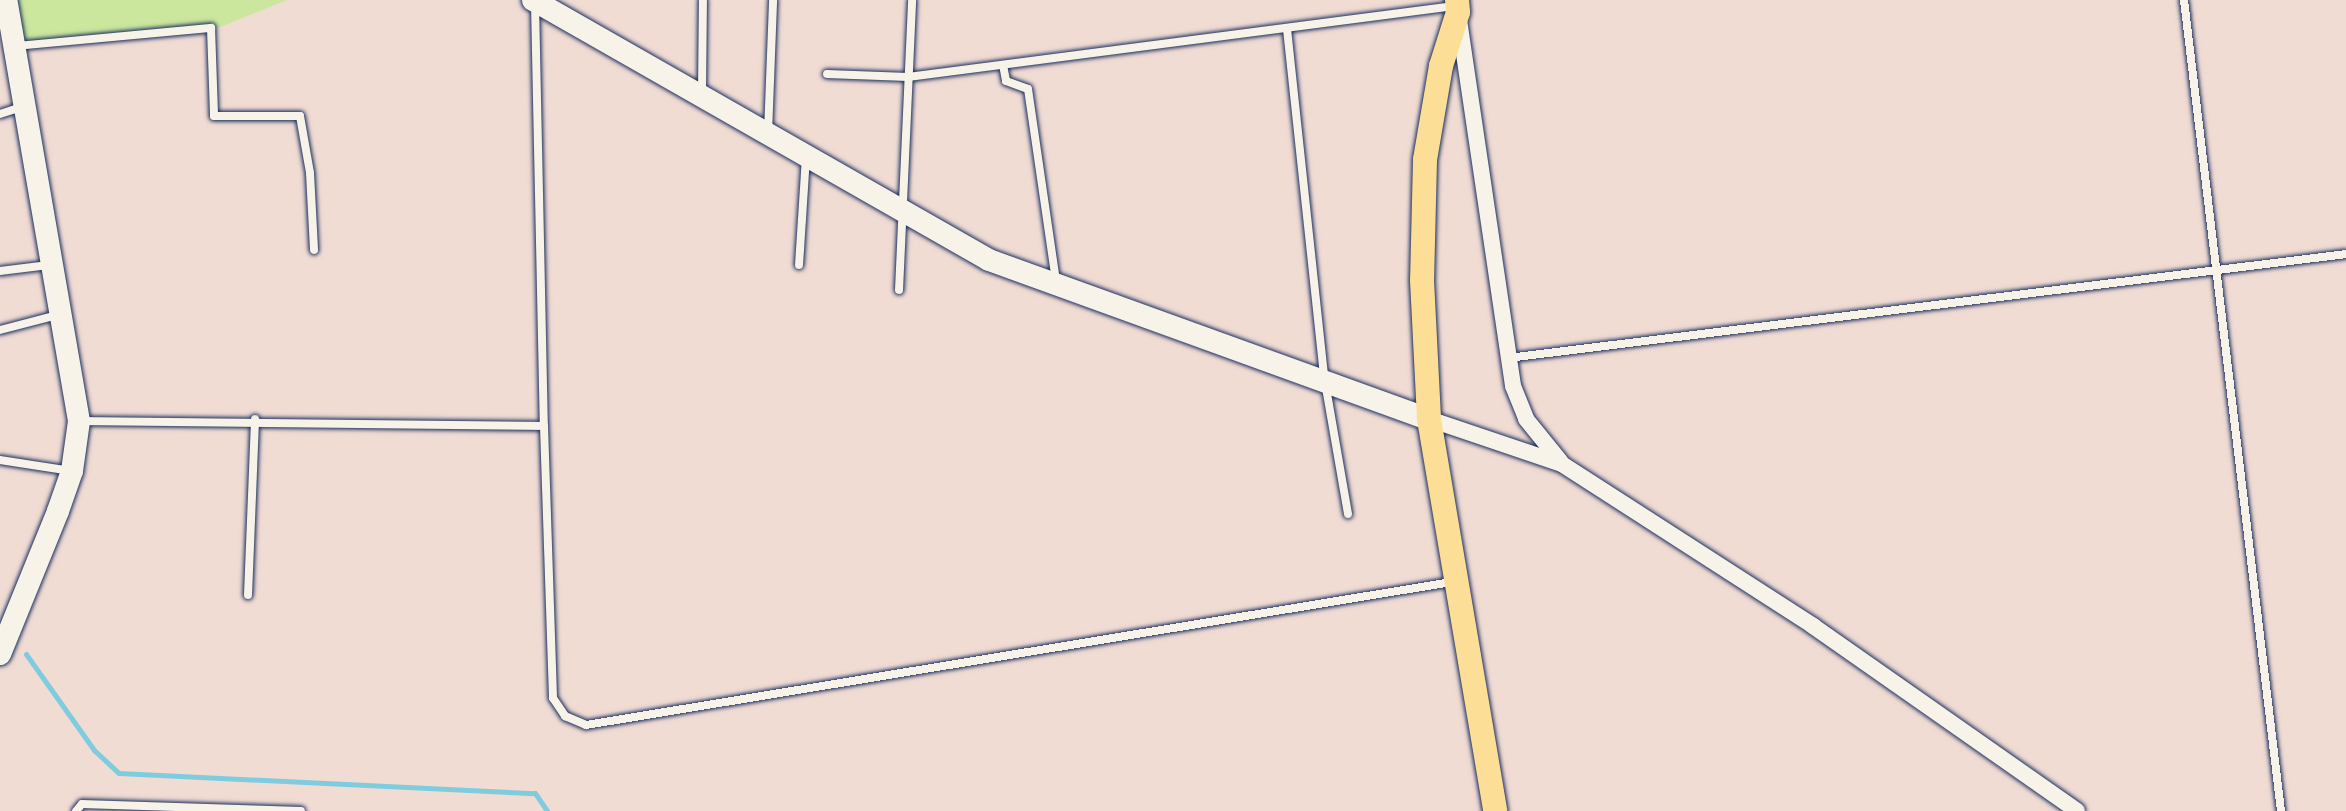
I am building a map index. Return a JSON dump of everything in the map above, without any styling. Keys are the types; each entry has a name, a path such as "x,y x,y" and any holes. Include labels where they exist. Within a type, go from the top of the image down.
{"main road":[{"path":"1457,6 1441,66 1425,160 1422,280 1429,419 1454,582 1495,811"}],"street":[{"path":"534,1 989,260 1057,287 1562,464 1813,626 2077,811"},
{"path":"0,654 72,471 79,421 49,265 15,46 4,6"},
{"path":"1457,6 1507,358 1526,419 1562,464"}],"lane":[{"path":"702,96 703,0"},
{"path":"768,133 773,0"},
{"path":"899,290 912,0"},
{"path":"2184,0 2219,269 2281,811"},
{"path":"534,1 553,698 565,716 586,725 1454,582"},
{"path":"827,74 908,77 1457,6"},
{"path":"15,46 211,28 214,116 300,116 310,173 314,250"},
{"path":"1287,29 1325,382 1348,514"},
{"path":"1003,65 1006,81 1028,89 1057,287"},
{"path":"0,114 23,107"},
{"path":"799,265 806,154"},
{"path":"1507,358 2346,254"},
{"path":"0,271 49,265"},
{"path":"0,330 58,315"},
{"path":"79,421 255,419 544,426"},
{"path":"248,595 255,419"},
{"path":"0,460 72,471"},
{"path":"76,811 82,804 301,811"}],"green space":[{"path":"7,0 287,0 210,31 15,46"}],"waterway":[{"path":"26,654 94,750 119,773 535,793 547,811"}]}
